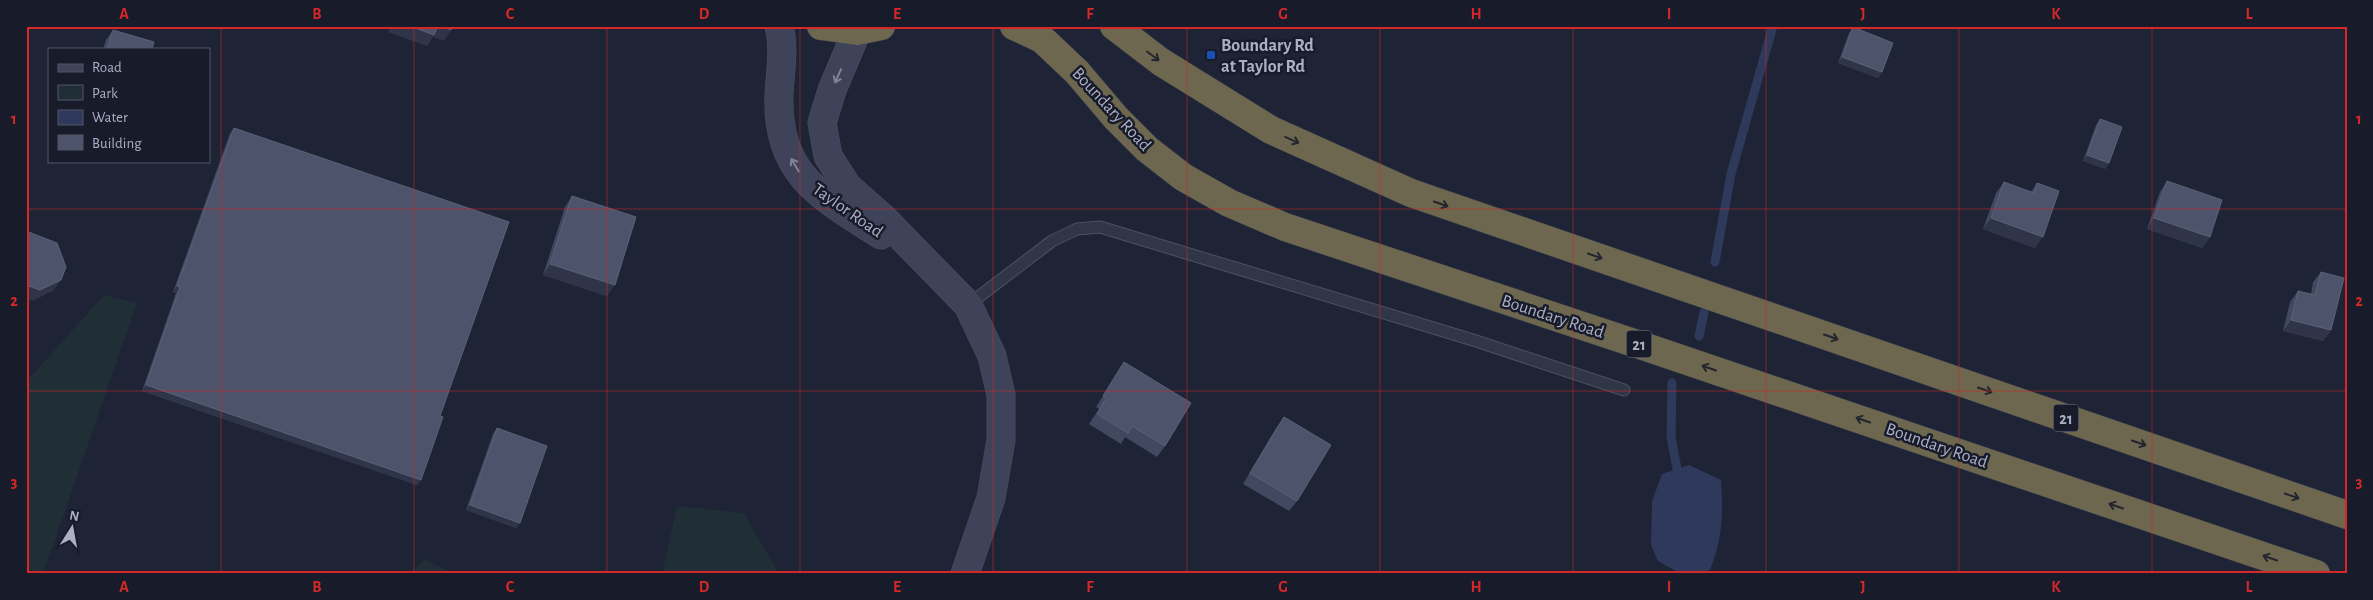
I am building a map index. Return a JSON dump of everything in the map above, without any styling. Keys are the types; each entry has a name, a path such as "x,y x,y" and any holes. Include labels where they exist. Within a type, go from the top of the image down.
{"highway":[{"path":"822,26 869,28"},
{"name":"Boundary Road","path":"1014,26 1042,38 1077,72 1116,118 1147,149 1183,177 1229,203 1285,227 2316,574"},
{"name":"21","path":"1114,26 1160,62 1271,130 1411,194 2347,515"}],"street":[{"name":"Taylor Road","path":"779,26 782,66 779,118 784,144 795,169 819,194 893,242 968,305"},
{"name":"Taylor Road","path":"869,28 832,90 822,123 828,156 847,186 882,218 968,305 994,364 1001,395 1001,440 991,498 965,574"}],"lane":[{"path":"968,305 1052,241 1077,229 1100,228 1472,340 1624,390"}],"green space":[{"path":"104,295 137,303 43,574 26,574 26,382"},
{"path":"677,506 744,513 779,574 662,574"},
{"path":"424,559 455,574 411,574"}],"water":[{"path":"1689,465 1721,480 1721,525 1720,536 1710,570 1693,574 1681,574 1658,561 1651,545 1652,501 1662,474"}],"building":[{"path":"410,26 438,26 434,35"},
{"path":"442,26 453,26 451,30"},
{"path":"1853,27 1893,43 1882,72 1842,57"},
{"path":"113,30 154,42 152,48 107,48"},
{"path":"2100,119 2122,127 2109,163 2087,155"},
{"path":"234,128 509,222 440,416 443,417 421,480 146,385 180,287 177,286"},
{"path":"2167,181 2222,200 2210,237 2154,218"},
{"path":"2004,182 2034,193 2037,183 2059,191 2043,237 1991,218"},
{"path":"572,196 636,217 615,285 550,264"},
{"path":"26,231 57,243 66,267 61,280 40,290 26,285"},
{"path":"2321,272 2344,278 2331,330 2291,320 2298,291 2315,295"},
{"path":"1124,362 1191,403 1165,446 1132,426 1128,433 1097,414 1106,398 1103,396"},
{"path":"1284,417 1331,445 1297,501 1250,473"},
{"path":"497,428 547,446 520,523 470,505"}],"waterway":[{"path":"1715,262 1731,174 1773,26"},
{"path":"1699,336 1704,312"},
{"path":"1672,383 1671,437 1679,479"}],"place":[{"name":"Boundary Rd at Taylor Rd","path":"1211,55"}]}
